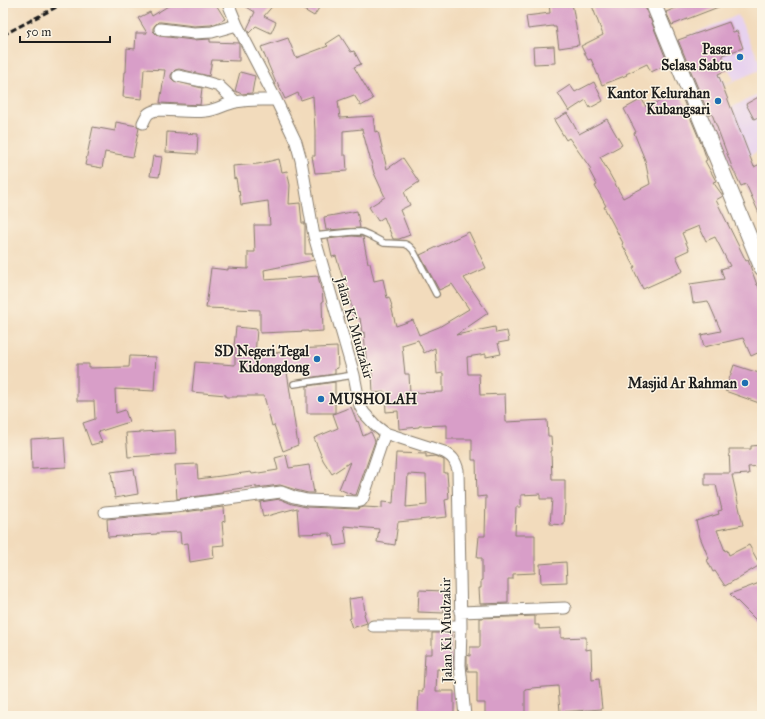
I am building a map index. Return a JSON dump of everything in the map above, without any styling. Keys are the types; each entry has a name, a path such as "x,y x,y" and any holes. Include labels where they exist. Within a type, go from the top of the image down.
{"street":[{"name":"Jalan Ki Mudzakir","path":"228,3 237,26 276,100 296,142 301,160 314,236 354,375 360,406 364,413 376,426 385,433 444,452 456,461 458,470 461,626 460,665 465,716"},
{"path":"654,3 762,268"},
{"path":"160,29 194,33 212,32 237,26"},
{"path":"178,76 219,86 236,102"},
{"path":"143,123 147,114 151,111 205,111 247,100 276,100"},
{"path":"105,512 175,506 281,492 307,500 357,502 363,498 385,433"},
{"path":"460,612 564,608"},
{"path":"372,626 461,626"}],"lane":[{"path":"314,236 362,232 384,243 405,244 413,250 436,294"},
{"path":"294,384 354,375"}],"shaded area":[{"name":"Pasar Selasa Sabtu","path":"738,15 762,69 698,97 676,41","holes":["737,31 740,38 709,49 706,41","688,40 709,89 699,93 678,45","741,40 743,47 713,58 710,51","722,56 734,80 725,84 713,60"]},
{"path":"762,92 762,95 746,104 754,119 762,115 762,150 727,165 709,119","holes":["733,112 749,155 731,162 714,120"]}],"building":[{"path":"173,3 215,3 225,19 211,25 194,26 158,22 153,28 153,31 156,34 159,36 193,40 210,39 210,42 239,43 239,61 212,60 209,76 179,69 173,72 171,78 174,81 202,88 200,105 160,103 165,70 144,69 142,99 123,97 127,48 135,49 136,33 147,33 138,18 150,12 152,16"},
{"path":"240,3 275,3 264,16 276,22 271,33 256,26 249,33 247,29 255,12"},
{"path":"292,3 322,3 314,16"},
{"path":"549,3 572,3 579,45 559,48 556,27 553,26 528,29 526,16 550,13"},
{"path":"591,3 640,3 642,7 645,6 668,64 651,72 647,64 626,74 627,75 602,85 591,59 588,60 581,46 603,35"},
{"path":"680,3 726,4 672,25 666,12 681,6"},
{"path":"729,22 733,32 737,31 743,48 722,55 729,69 718,74 754,167 762,163 762,220 746,184 741,186 732,167 712,114 709,115 678,40"},
{"path":"340,35 351,52 354,51 361,64 354,67 373,99 361,106 354,95 338,101 340,118 373,116 375,132 378,131 387,169 403,158 419,182 404,192 410,205 400,210 410,235 399,239 393,239 384,217 378,221 369,207 385,197 374,173 362,129 343,131 343,155 346,155 347,171 315,173 312,156 315,156 313,96 301,100 298,93 285,99 277,82 276,83 261,47 288,38 296,58 328,46 326,44"},
{"path":"554,46 555,63 534,64 533,47"},
{"path":"240,72 255,76 252,93 242,94 235,91"},
{"path":"594,82 603,101 590,108 586,100 569,111 558,93 570,85 575,92"},
{"path":"681,95 703,148 707,160 705,161 716,181 713,182 723,196 716,200 746,261 748,260 762,296 762,351 751,356 743,338 704,347 701,335 721,331 708,301 693,303 690,284 724,279 721,269 730,266 715,237 706,241 699,226 682,233 689,250 676,256 683,271 643,289 633,268 635,267 604,207 606,206 595,186 597,185 589,170 591,169 569,138 566,140 554,120 567,113 579,134 607,119 622,145 600,157 623,198 650,184 645,160 634,133 636,132 624,109 642,99 646,107 665,99 666,100"},
{"path":"762,95 762,115 754,119 746,104"},
{"path":"116,122 137,126 139,128 133,157 105,152 102,168 85,165 93,127 115,131"},
{"path":"167,132 198,134 197,154 166,152"},
{"path":"153,156 162,157 159,177 150,176"},
{"path":"279,159 282,172 287,171 290,185 289,204 300,203 302,223 305,223 305,254 312,254 314,260 264,270 265,280 318,276 322,289 323,331 260,333 260,310 206,308 211,268 228,270 228,268 248,269 248,252 255,252 254,225 270,225 268,201 241,205 236,178 234,179 233,166 258,164"},
{"path":"357,211 360,228 326,230 324,217"},
{"path":"469,232 486,268 464,278 488,313 456,335 495,327 496,333 507,331 509,341 498,343 501,354 486,357 486,354 467,357 468,374 479,374 480,395 505,394 506,422 547,420 548,436 551,436 552,480 565,480 564,525 550,524 552,499 540,499 540,494 521,495 521,507 516,507 515,535 535,535 535,573 513,574 513,579 508,579 508,603 480,604 479,588 481,588 482,580 482,558 477,558 479,536 485,536 486,496 477,497 476,460 472,460 472,439 447,439 447,425 419,426 399,429 398,411 386,412 385,392 373,393 372,373 367,373 364,332 362,333 360,318 354,319 347,286 345,286 336,256 332,257 328,239 352,236 363,237 368,263 370,263 374,281 383,279 387,298 389,297 392,306 396,326 413,320 419,335 439,327 469,309 452,284 439,290 420,255","holes":["418,340 424,353 435,348 437,374 443,373 443,392 410,393 409,374 405,374 402,345"]},
{"path":"236,327 257,329 255,356 296,349 337,347 338,368 335,369 335,374 307,378 307,370 287,372 298,445 283,451 274,425 272,426 264,396 226,397 226,395 192,392 195,362 235,365 234,346"},
{"path":"130,356 156,357 154,391 115,389 116,413 125,410 129,422 98,432 102,442 91,445 83,423 95,419 94,401 77,401 77,364 89,364 89,368 129,367"},
{"name":"Masjid Ar Rahman","path":"734,365 762,374 762,404 725,391"},
{"name":"MUSHOLAH","path":"335,382 335,413 307,413 307,386"},
{"path":"351,407 363,436 371,432 375,441 356,495 339,489 350,462 332,474 323,460 314,438 338,428 333,414"},
{"path":"175,430 176,454 128,457 126,433"},
{"path":"64,437 66,467 32,469 31,439"},
{"path":"762,445 762,466 748,467 749,474 732,475 743,525 717,530 725,551 727,550 729,555 749,545 760,565 725,586 715,571 713,572 707,560 709,559 700,537 696,521 719,514 718,511 722,510 716,485 705,485 705,473 730,473 729,449 751,449 751,446"},
{"path":"396,453 426,454 426,457 435,456 444,460 444,473 447,473 449,499 445,500 447,517 398,522 395,545 377,542 379,529 344,526 347,544 335,546 333,536 330,536 330,533 299,534 297,508 263,517 260,502 280,499 292,504 306,507 357,509 364,507 382,508 382,502 393,503","holes":["408,474 426,475 427,505 406,507"]},
{"path":"286,455 289,468 309,465 314,493 308,493 280,485 256,488 256,486 222,491 222,493 177,499 175,465 197,464 198,479 278,470 275,458"},
{"path":"134,469 138,494 115,498 111,472"},
{"path":"224,507 225,521 222,522 224,545 213,546 214,558 190,562 188,543 181,544 180,532 108,537 107,519"},
{"path":"566,562 567,582 541,583 540,564"},
{"path":"762,582 762,626 730,594"},
{"path":"419,590 444,591 444,613 418,612"},
{"path":"363,597 364,614 367,623 352,628 349,619 351,618 349,599"},
{"path":"535,616 535,625 539,625 539,629 561,628 561,638 586,637 586,650 591,649 592,680 599,679 602,709 560,712 558,686 525,690 525,716 485,716 485,703 477,703 477,671 468,671 467,665 467,655 470,656 470,647 480,647 480,618"},
{"path":"432,633 451,633 453,670 437,669 436,691 454,691 454,716 418,716 419,691 423,691 425,654 432,654"}],"railway":[{"path":"3,35 64,3"}],"place":[{"name":"Pasar Selasa Sabtu","path":"740,57"},
{"name":"Kantor Kelurahan Kubangsari","path":"718,101"},
{"name":"SD Negeri Tegal Kidongdong","path":"317,359"},
{"name":"Masjid Ar Rahman","path":"745,383"},
{"name":"MUSHOLAH","path":"321,399"}]}
